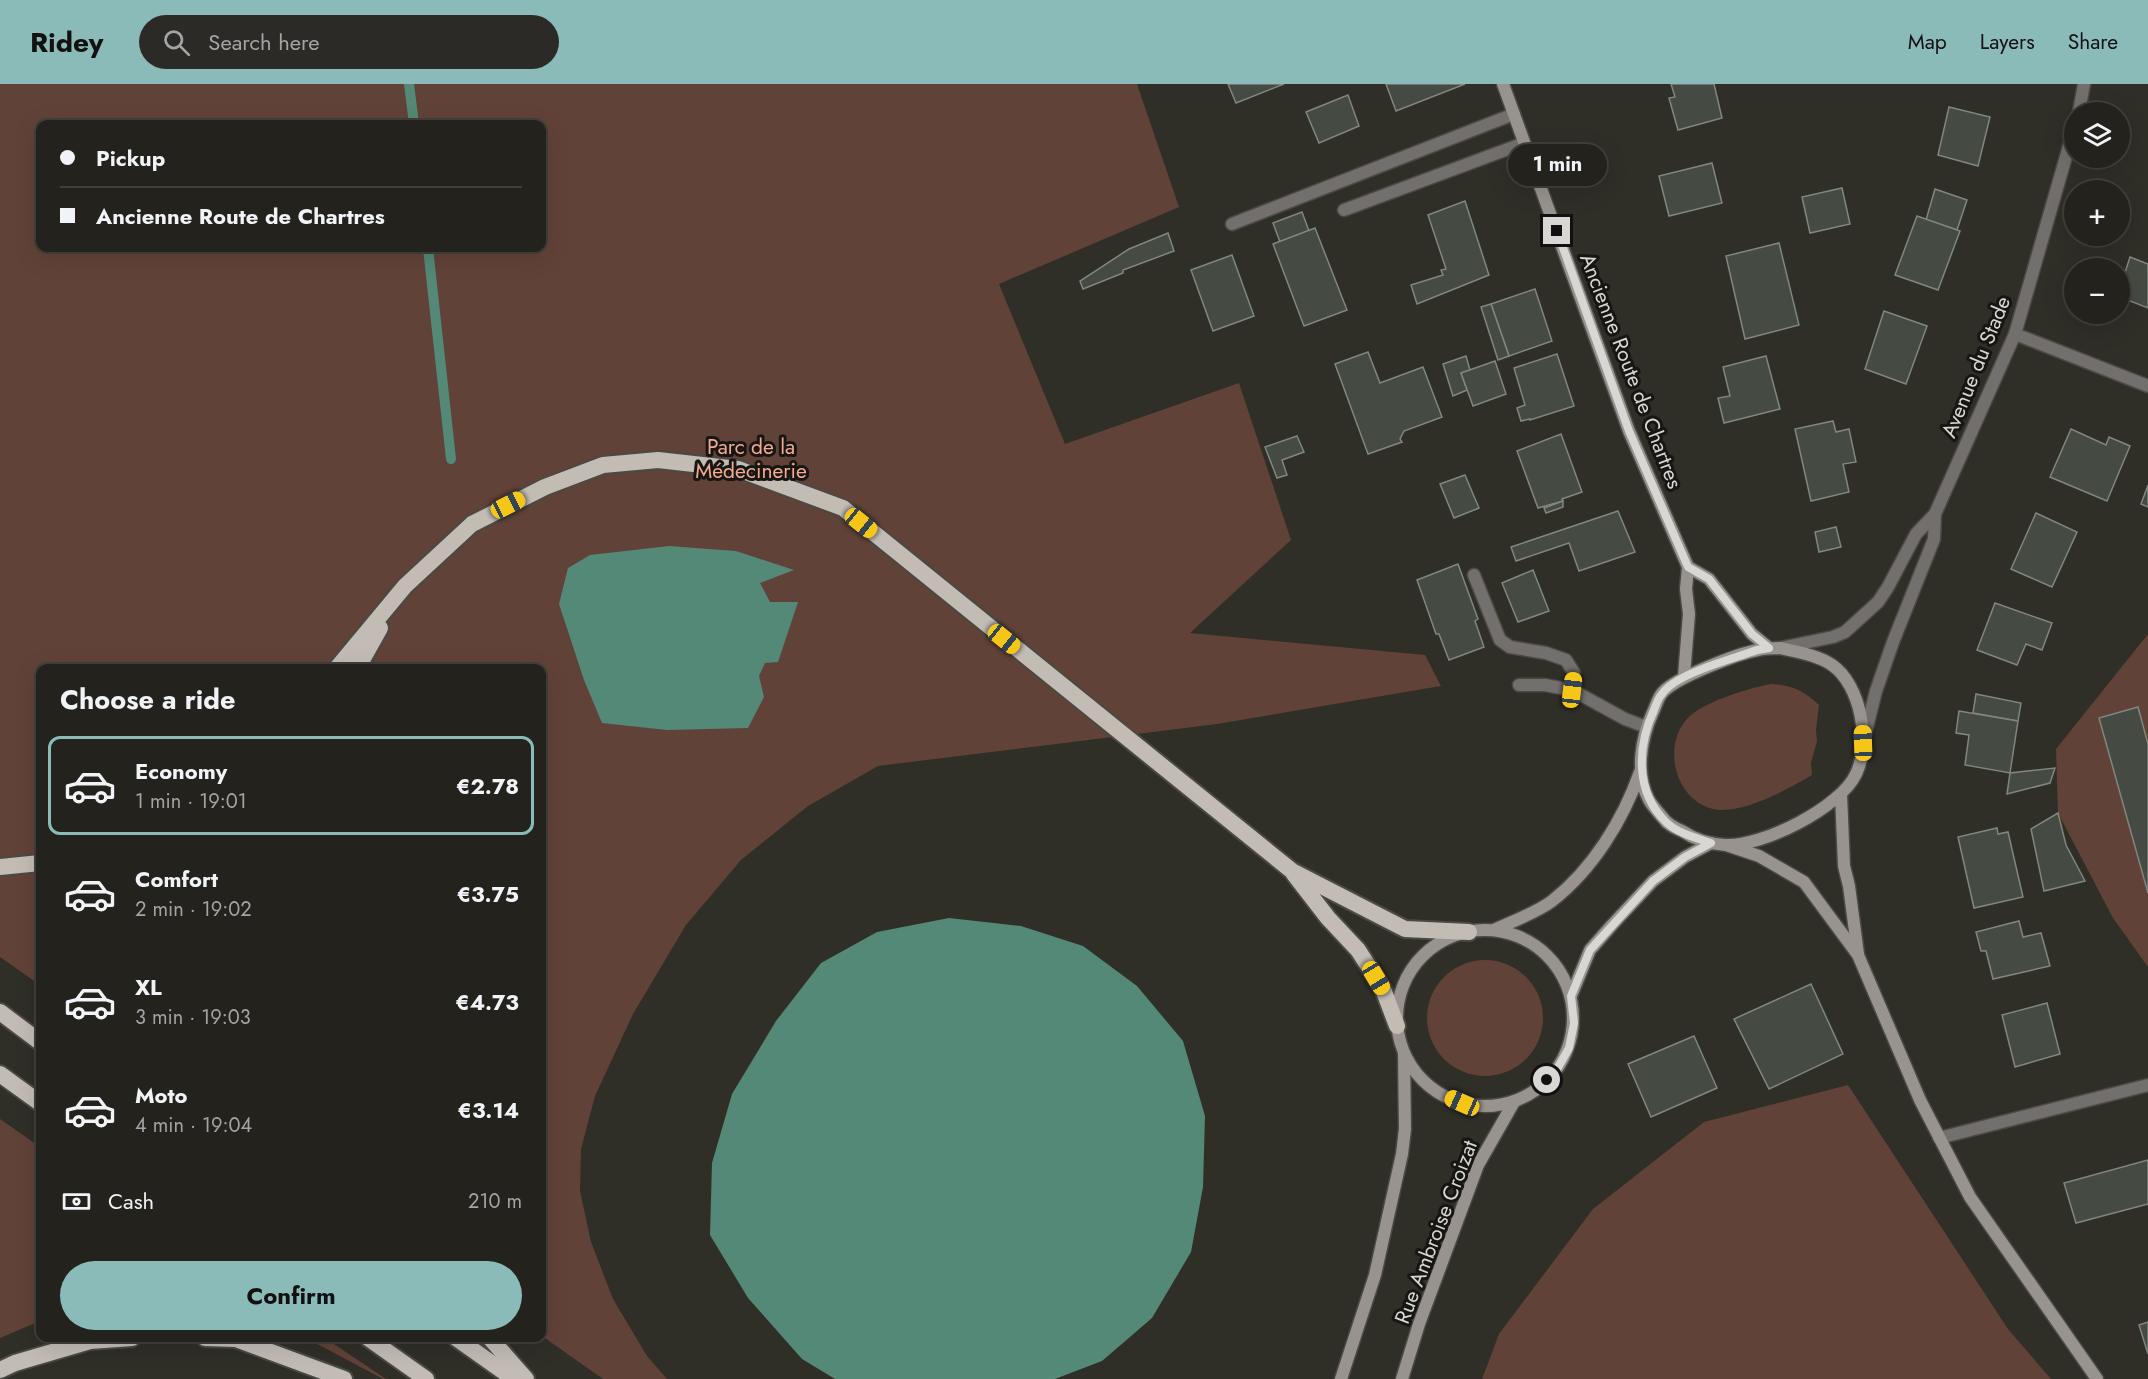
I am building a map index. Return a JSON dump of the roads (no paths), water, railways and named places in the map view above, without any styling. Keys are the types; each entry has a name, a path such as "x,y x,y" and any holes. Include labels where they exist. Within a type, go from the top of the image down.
{"highway":[{"path":"340,664 405,586 472,524 545,487 603,465 658,460 738,469 843,508 1292,871 1405,929 1469,932"},
{"path":"360,664 405,586"},
{"path":"0,867 36,862"},
{"path":"1292,871 1328,918 1358,950 1383,988 1397,1026"},
{"path":"0,1012 36,1038"},
{"path":"0,1074 36,1100"},
{"path":"0,1370 15,1363 87,1342"},
{"path":"242,1342 344,1379"},
{"path":"374,1342 426,1379"},
{"path":"462,1342 514,1379"},
{"path":"494,1342 526,1379"}],"main road":[{"name":"Ancienne Route de Chartres","path":"1503,84 1629,431 1688,567 1686,589 1689,614 1684,676"},
{"path":"1688,567 1709,579 1752,634 1775,648"},
{"path":"1726,845 1754,842 1815,813 1841,794 1856,774 1863,743 1862,720 1858,704 1847,681 1832,665 1809,655 1775,648 1757,650 1684,676 1662,693 1646,727 1642,768 1645,789 1650,802 1667,823 1689,836 1759,856 1804,882 1858,955 1920,1100 1970,1197 2097,1379"},
{"path":"1494,930 1551,901 1580,874 1608,838 1634,791 1642,768"},
{"path":"1841,794 1844,866 1849,886 1858,955"},
{"path":"1571,996 1590,950 1612,925 1653,881 1685,857 1711,843"},
{"path":"1494,930 1520,937 1543,952 1561,972 1571,996 1574,1023 1569,1048 1556,1071 1537,1090 1514,1102 1488,1107 1462,1103 1438,1093 1418,1075 1404,1053 1397,1026 1402,987 1413,963 1422,953 1448,937 1494,930"},
{"name":"Rue Ambroise Croizat","path":"1341,1379 1375,1275 1402,1154 1405,1129 1404,1053"},
{"name":"Rue Ambroise Croizat","path":"1402,1379 1419,1324 1478,1165 1514,1102"}],"street":[{"path":"2081,102 2084,84"},
{"path":"1232,224 1514,114"},
{"path":"1344,210 1524,143"},
{"name":"Avenue du Stade","path":"1775,648 1833,637 1845,632 1878,603 1916,534 1935,514 2015,334 2064,164"},
{"path":"2015,334 2148,386"},
{"name":"Avenue du Stade","path":"1863,743 1876,691 1934,539 1935,514"},
{"path":"1474,575 1500,640 1510,647 1546,653 1566,660 1574,673 1572,690"},
{"path":"1520,685 1545,685 1572,690 1625,719 1646,727"},
{"path":"1939,1138 2148,1085"}],"waterway":[{"path":"409,84 414,120"},
{"path":"428,252 451,459"}],"park label":[{"name":"Parc de la Médecinerie","path":"751,459"}]}
